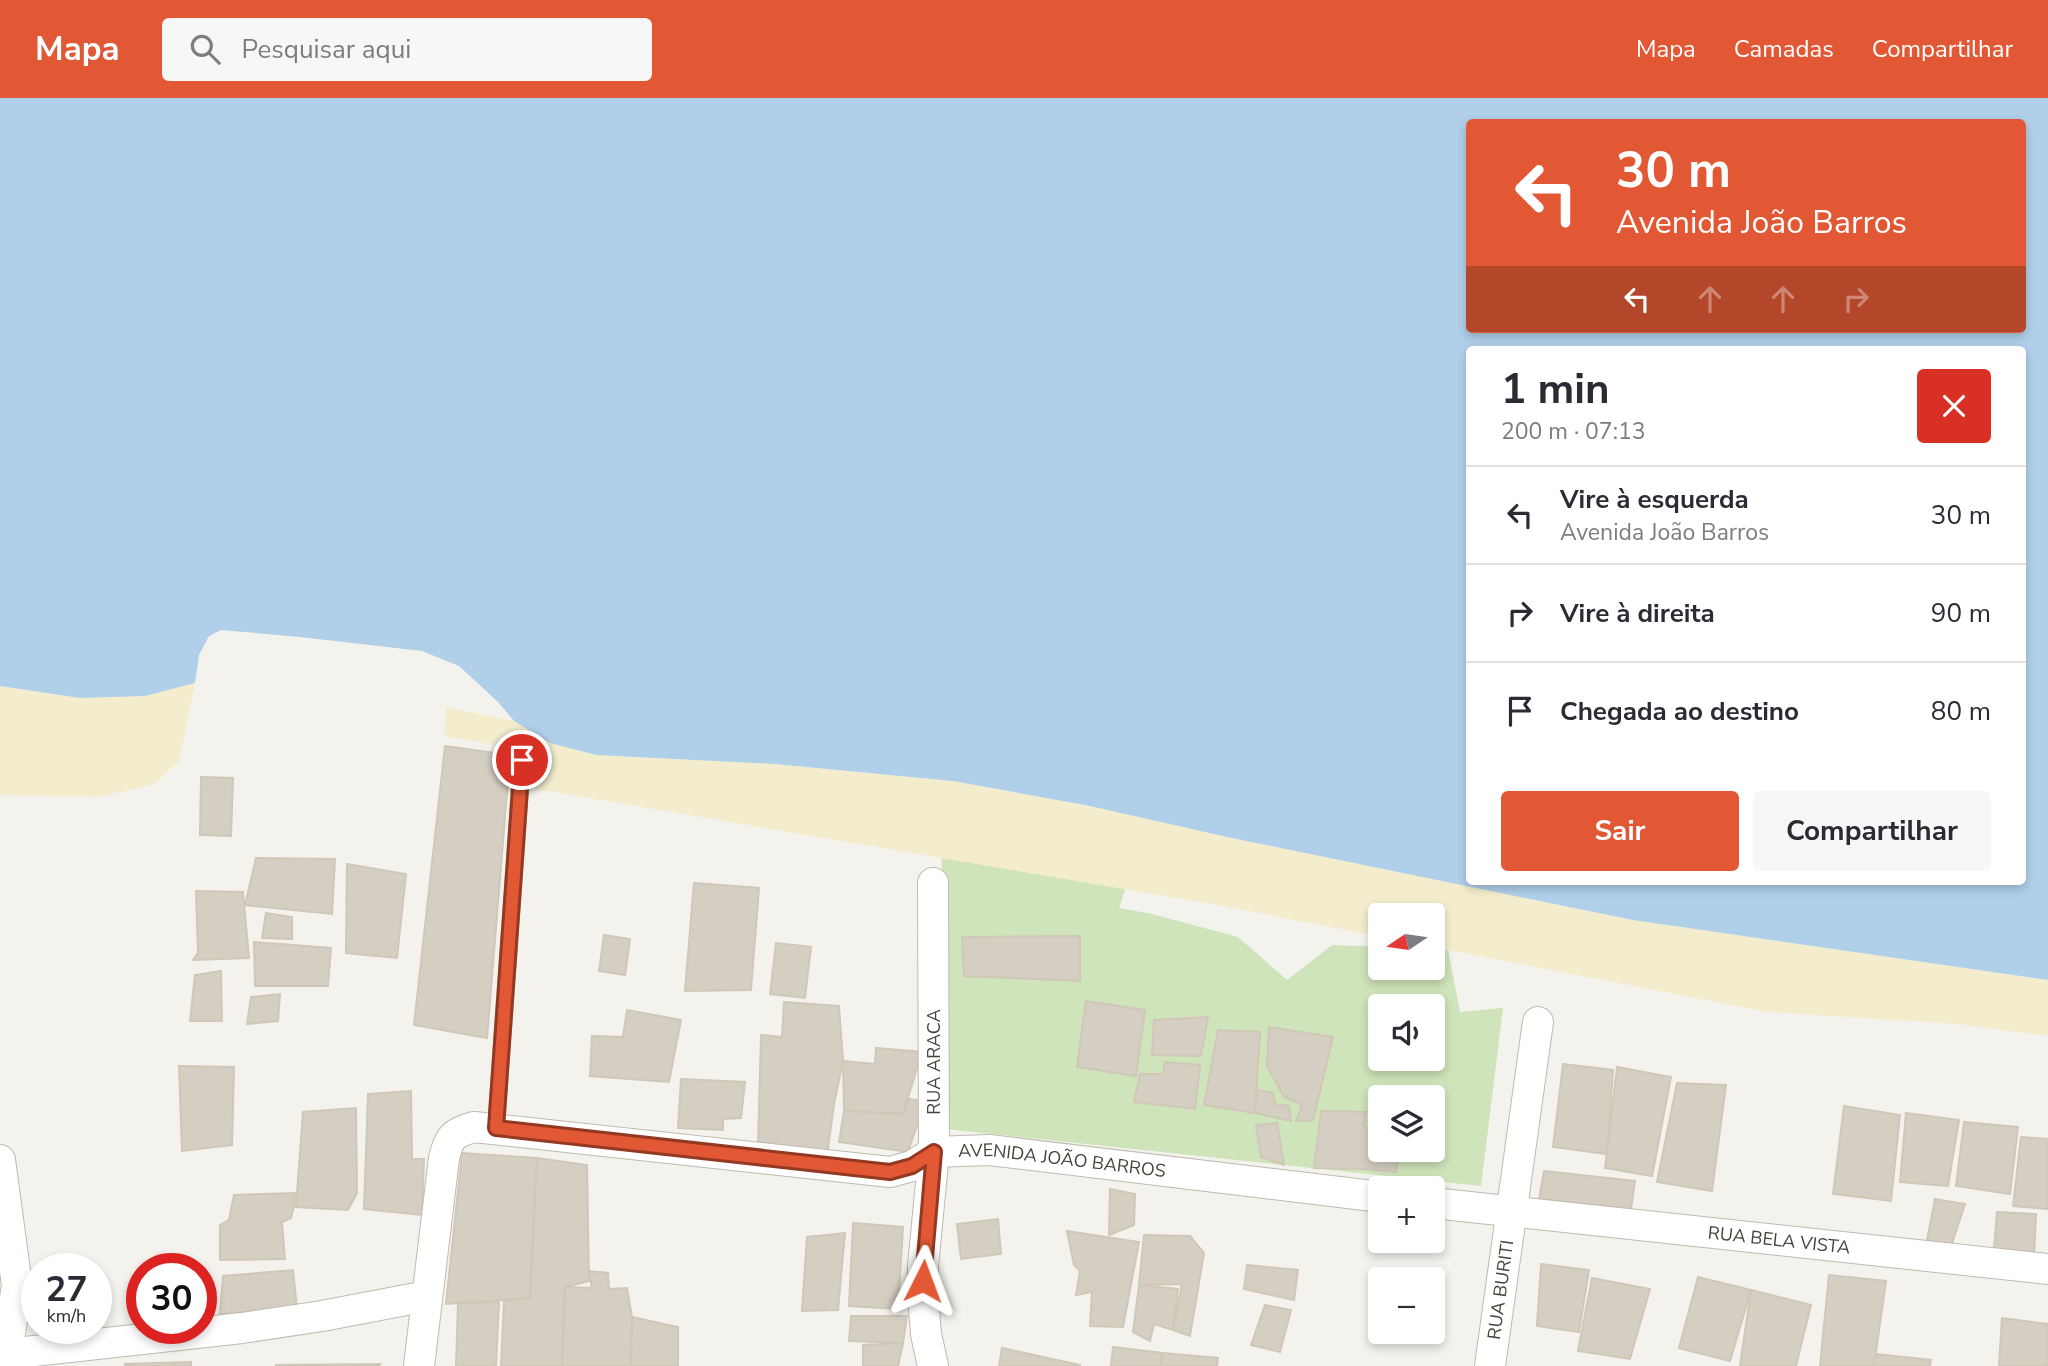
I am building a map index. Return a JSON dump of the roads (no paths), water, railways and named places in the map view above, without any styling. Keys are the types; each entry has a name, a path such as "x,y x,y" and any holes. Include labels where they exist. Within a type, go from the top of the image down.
{"street":[{"name":"RUA ARACA","path":"933,883 934,1152 923,1266 926,1334 933,1366"},
{"name":"RUA BURITI","path":"1490,1366 1538,1022"},
{"name":"AVENIDA JOÃO BARROS","path":"419,1366 444,1158 448,1141 458,1131 474,1127 890,1172 912,1166 934,1152 989,1150 1368,1195"},
{"path":"0,1160 17,1285 8,1360 322,1316 427,1296"},
{"path":"1445,1204 1510,1212"},
{"name":"RUA BELA VISTA","path":"1510,1212 2048,1269"}],"lane":[{"path":"496,1128 522,760"}],"water":[{"path":"0,98 2048,98 2048,980 1633,920 1227,837 1090,806 953,781 775,764 596,755 550,743 514,721 498,702 459,666 422,651 221,630 209,636 199,655 195,683 145,696 80,698 0,686"}]}
